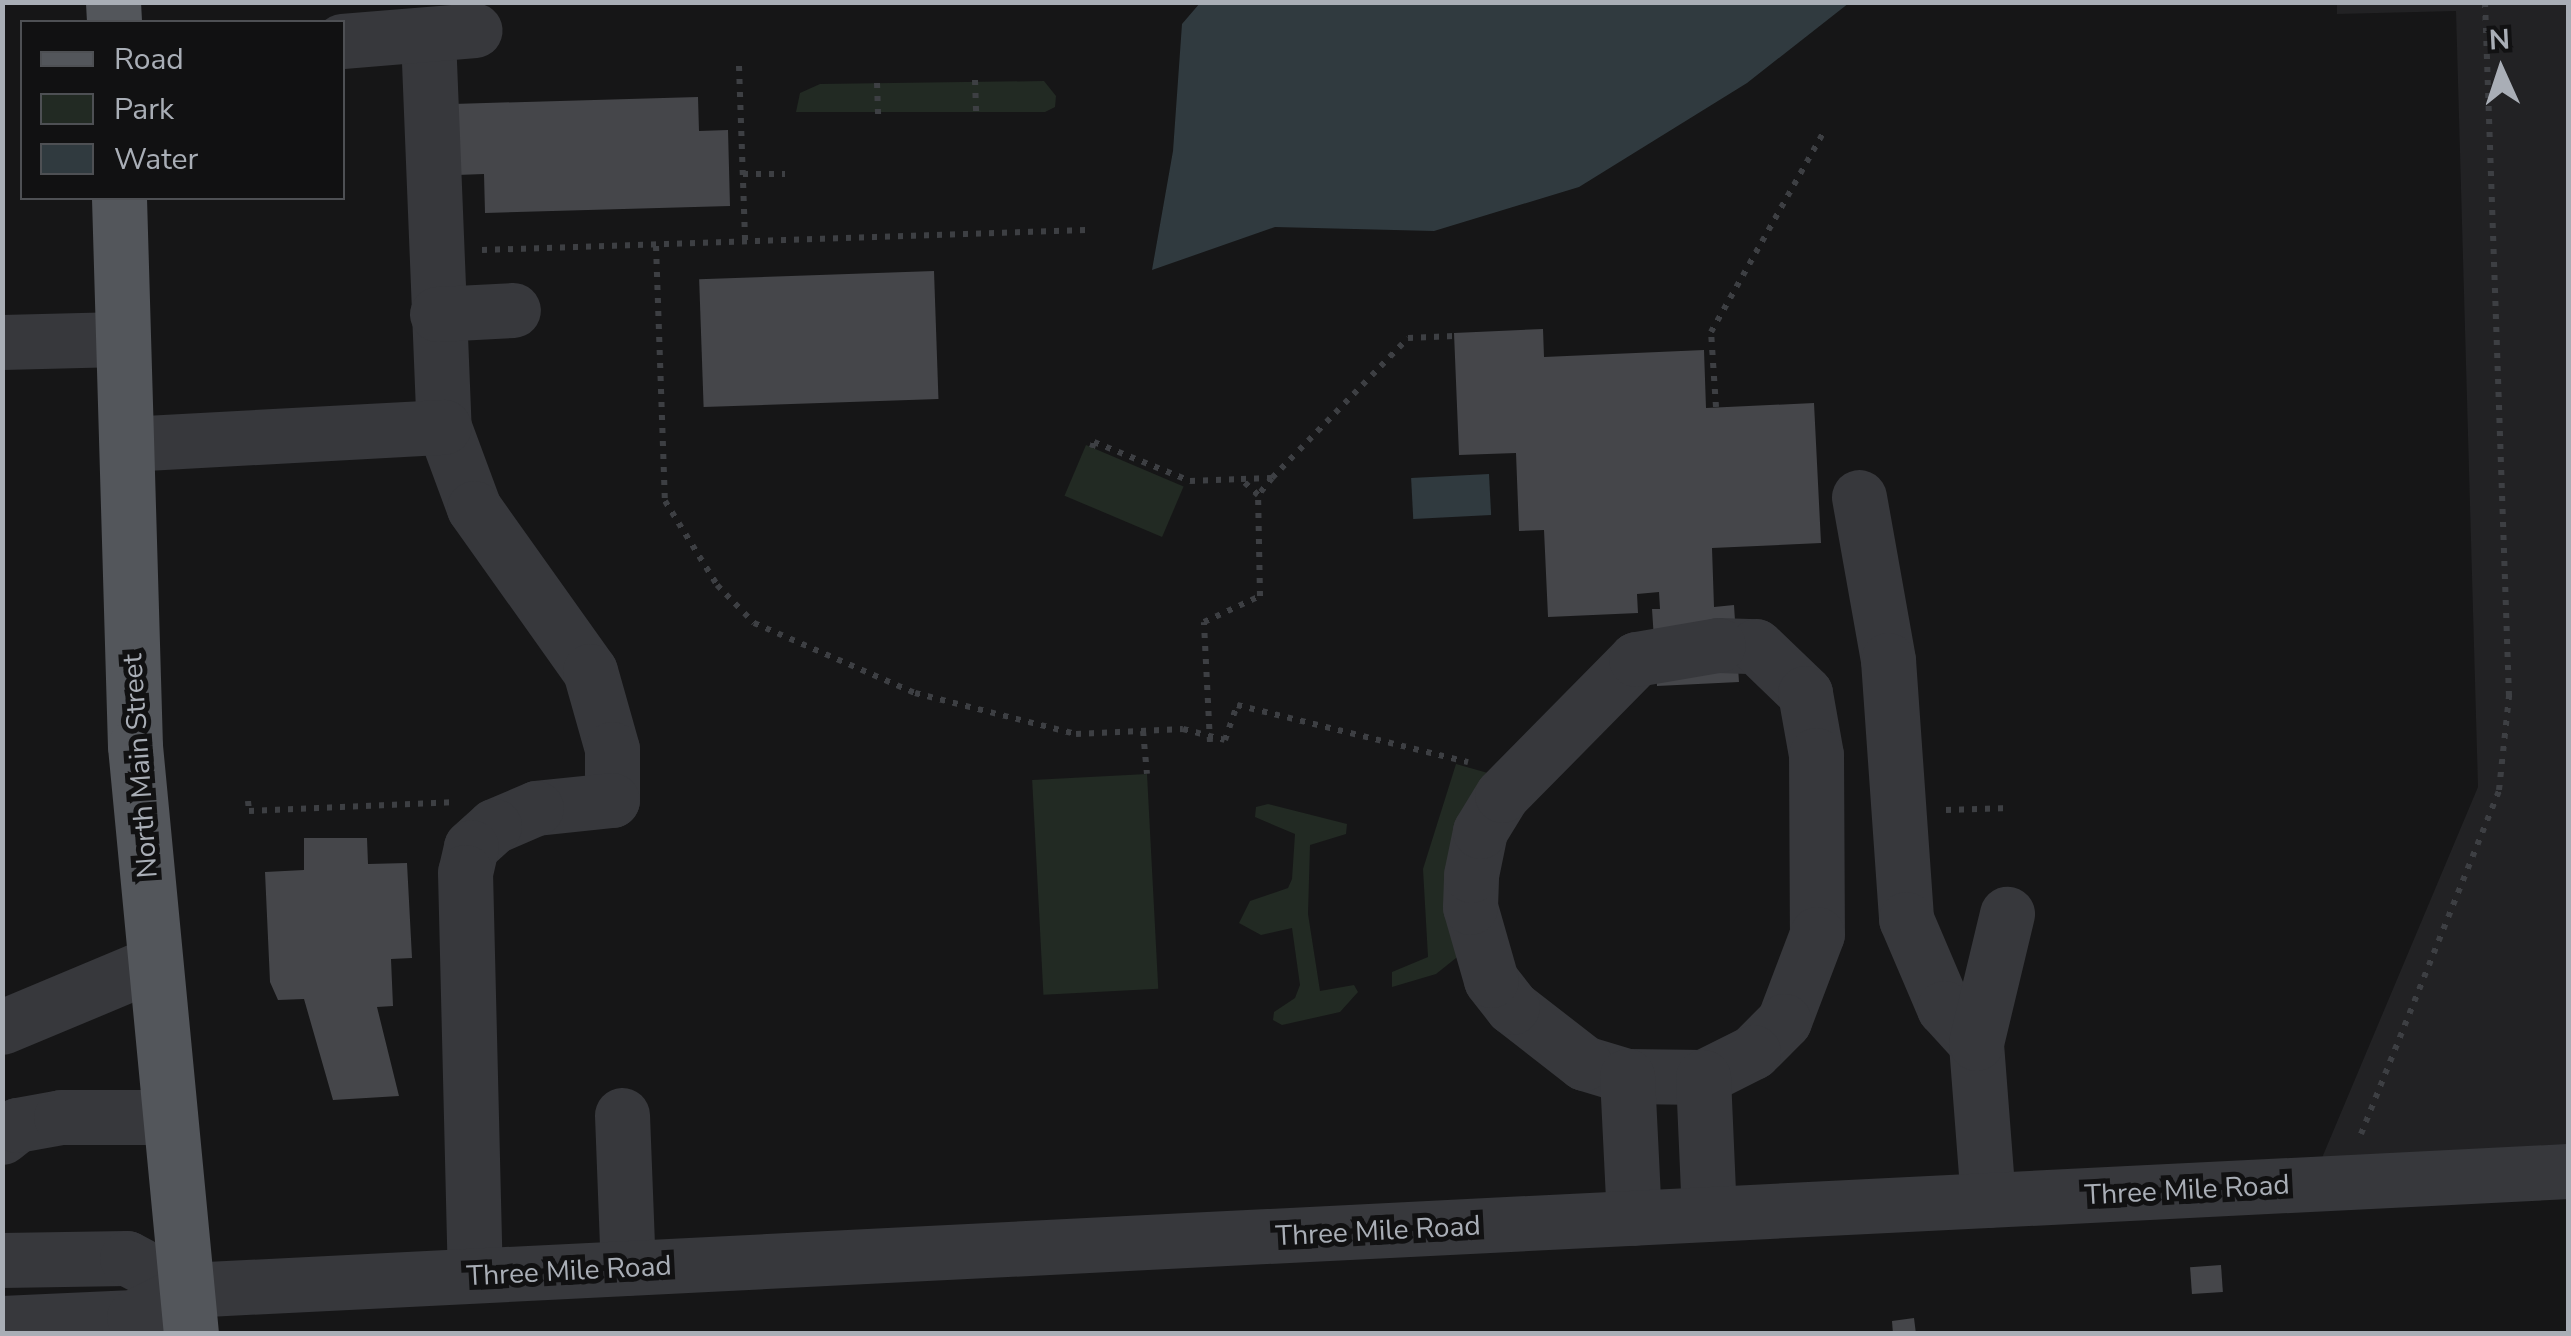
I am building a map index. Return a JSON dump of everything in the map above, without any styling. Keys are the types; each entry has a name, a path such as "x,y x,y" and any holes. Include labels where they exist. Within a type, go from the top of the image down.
{"main road":[{"name":"North Main Street","path":"119,200 135,746 189,1312"}],"street":[{"path":"345,40 452,34 437,314 444,426 474,508 590,672 612,749 612,800 536,808 494,826 470,847 465,872 475,1276"},
{"path":"437,314 513,310"},
{"path":"2,342 121,340"},
{"path":"127,444 444,426"},
{"path":"1859,497 1888,660 1897,812 1912,937 1944,1008 1976,1043"},
{"path":"1756,646 1805,692 1816,754 1817,934 1806,976 1784,1020 1754,1052 1703,1077 1627,1076 1584,1063 1512,1007 1491,980 1470,907 1480,831 1535,759 1636,660 1660,652 1756,646"},
{"path":"1816,754 1894,746"},
{"path":"1988,1200 1976,1043 2008,914"},
{"path":"2,1026 156,963"},
{"path":"1627,1076 1634,1218"},
{"path":"1703,1077 1709,1214"},
{"path":"622,1115 628,1268"},
{"path":"2,1137 17,1125 61,1118 170,1117"},
{"name":"Three Mile Road","path":"2,1323 189,1312 475,1276 2568,1171"},
{"path":"2,1260 127,1258 189,1312"}],"path":[{"path":"2340,1183 2499,790 2509,696 2485,2"},
{"path":"739,66 745,241"},
{"path":"975,80 976,113"},
{"path":"877,83 878,116"},
{"path":"1716,407 1711,332 1825,130"},
{"path":"743,174 785,174"},
{"path":"471,239 482,250 1086,230"},
{"path":"656,246 665,501 717,585 754,623 915,693 1076,734 1144,730 1210,737 1204,622 1260,596 1258,495 1408,338 1454,336"},
{"path":"1092,448 1094,442 1190,482 1272,478"},
{"path":"1241,480 1258,495"},
{"path":"1144,730 1147,774"},
{"path":"248,800 249,811 463,801"},
{"path":"1897,812 2010,808"}],"shaded area":[{"path":"2337,3 2568,3 2568,1171 2311,1184 2478,787 2456,11 2337,14"}],"green space":[{"path":"1044,81 1056,96 1055,107 1045,112 796,112 800,93 820,84"},
{"path":"1086,445 1184,486 1162,537 1065,496"},
{"path":"1456,764 1502,777 1461,954 1436,974 1392,987 1392,972 1428,957 1423,869"},
{"path":"1147,774 1158,989 1043,995 1032,780"},
{"path":"1268,804 1347,824 1346,834 1310,845 1308,914 1320,991 1354,985 1358,992 1340,1012 1282,1025 1273,1020 1274,1012 1295,998 1300,985 1292,928 1261,935 1239,923 1250,901 1288,888 1292,879 1295,834 1255,817 1256,807"}],"water":[{"path":"1200,2 1849,3 1747,83 1579,187 1434,231 1275,227 1152,270 1173,151 1182,24"},
{"path":"1489,474 1491,515 1413,519 1411,478"}],"building":[{"path":"698,97 699,131 728,130 730,206 485,213 484,174 457,175 453,104"},
{"path":"934,271 938,399 704,407 699,279"},
{"path":"1543,329 1544,357 1704,350 1706,408 1814,403 1821,543 1712,548 1714,607 1734,605 1739,682 1657,686 1652,609 1660,609 1659,592 1637,594 1638,613 1548,617 1544,530 1519,531 1516,453 1459,455 1454,333"},
{"path":"304,838 367,838 368,864 407,863 412,958 391,959 393,1006 377,1007 399,1096 333,1100 304,999 278,1000 270,982 265,872 304,870"},
{"path":"2221,1265 2223,1292 2192,1294 2190,1267"},
{"path":"1914,1318 1916,1334 1893,1334 1892,1321"}]}
